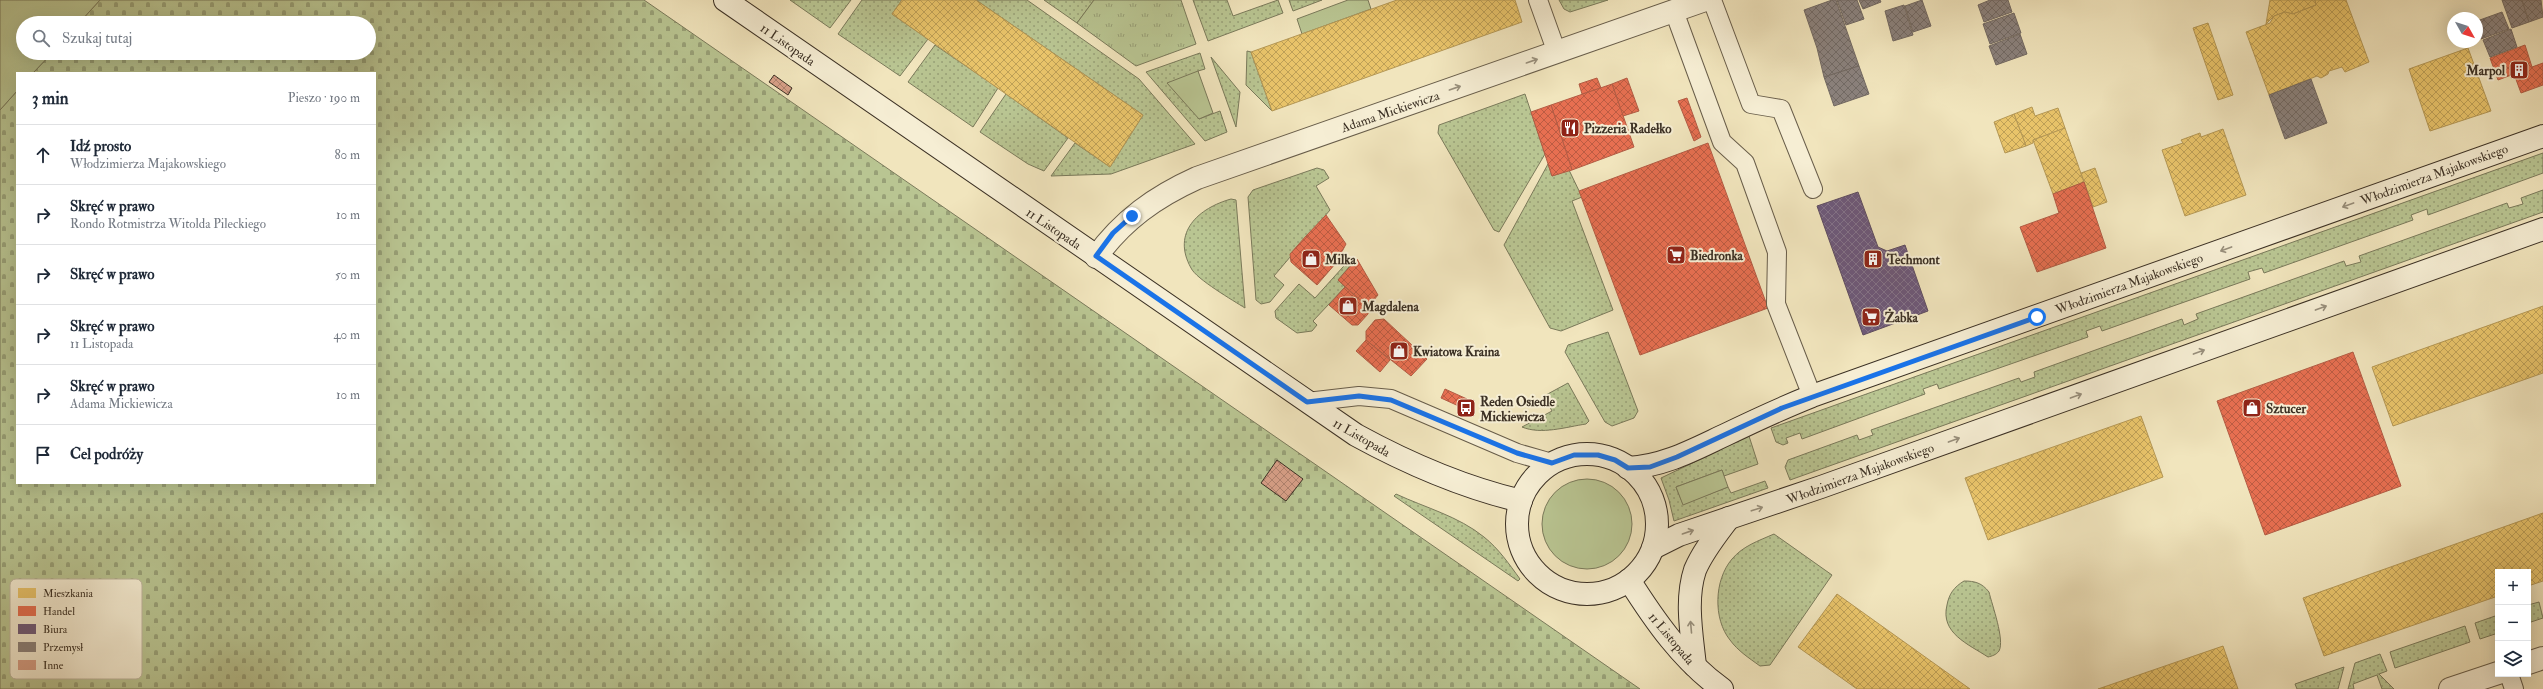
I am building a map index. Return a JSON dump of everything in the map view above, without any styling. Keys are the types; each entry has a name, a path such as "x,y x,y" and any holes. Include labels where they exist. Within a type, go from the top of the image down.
{"street":[{"name":"11 Listopada","path":"725,0 1356,435 1427,471 1462,485 1521,501"},
{"name":"Adama Mickiewicza","path":"1096,256 1113,233 1132,216 1148,204 1178,187 1366,119 1705,0"},
{"name":"Włodzimierza Majakowskiego","path":"1628,468 1650,467 1677,457 1812,396 2543,136"},
{"name":"Włodzimierza Majakowskiego","path":"1653,548 1679,535 1821,487 2543,229"},
{"path":"1574,455 1598,455 1615,460 1628,468 1643,482 1652,499 1658,523 1653,548 1643,566 1629,580 1606,592 1580,594 1555,587 1534,571 1521,549 1517,524 1521,501 1534,478 1552,463 1574,455"},
{"path":"1695,666 1690,616 1695,571 1707,547 1729,518"},
{"name":"11 Listopada","path":"1629,580 1655,621 1695,666 1722,689"},
{"path":"2531,662 2543,658"},
{"path":"2450,689 2495,674"}],"lane":[{"path":"1538,0 1557,52"},
{"path":"1712,0 1751,104 1781,109 1813,189"},
{"path":"1674,11 1722,142 1745,163 1777,252 1776,304 1812,396"},
{"path":"1307,402 1359,396 1391,400 1517,453 1552,463"},
{"path":"2510,677 2514,689"}],"green space":[{"path":"0,0 100,0 85,16 16,16 16,60 45,60 34,72 16,72 16,92 0,110"},
{"path":"100,0 644,0 1640,689 0,689 0,110 16,92 16,484 376,484 376,72 34,72 45,60 376,60 376,16 85,16"},
{"path":"790,0 851,0 830,28"},
{"path":"862,0 902,0 892,14 928,39 900,76 838,34"},
{"path":"976,0 1027,0 1139,79 1195,144 1111,174 1051,176 1075,143 1110,167 1143,115"},
{"path":"1044,0 1094,0 1077,23"},
{"path":"1094,0 1181,0 1196,44 1136,66 1077,23"},
{"path":"1193,0 1227,0 1233,16 1278,0 1283,13 1208,41"},
{"path":"1289,0 1322,0 1293,11"},
{"path":"1348,0 1368,0 1371,9 1302,34 1297,19"},
{"path":"1559,0 1608,0 1570,12 1564,9"},
{"path":"935,45 998,88 973,127 908,82"},
{"path":"1247,51 1251,52 1272,111 1246,85"},
{"path":"1200,53 1205,69 1198,71 1199,119 1220,111 1227,132 1205,141 1146,72"},
{"path":"1211,57 1240,92 1236,127"},
{"path":"1198,71 1213,113 1199,119 1167,83"},
{"path":"1006,94 1068,138 1044,171 1028,164 980,132"},
{"path":"1525,94 1545,154 1499,232 1494,230 1438,133 1439,125"},
{"path":"2543,153 2543,173 2428,215 2427,209 2411,215 2413,220 2264,273 2262,268 2248,272 2250,279 2102,331 2100,326 2086,331 2088,337 1939,389 1937,384 1923,389 1925,394 1802,439 1800,433 1786,438 1788,443 1783,445 1776,442 1771,428"},
{"path":"1548,164 1552,176 1569,170 1582,197 1572,201 1613,310 1561,331 1550,328 1504,245"},
{"path":"1317,168 1324,170 1329,178 1316,186 1330,210 1274,276 1284,285 1270,302 1261,304 1256,300 1248,197 1253,190"},
{"path":"2543,190 2543,212 1790,480 1785,467 1788,460 1857,435 1859,440 1873,435 1871,430 2019,378 2021,382 2035,377 2034,372 2182,319 2184,325 2198,319 2196,314 2344,261 2346,266 2361,262 2359,256 2507,203 2509,208 2523,204 2521,198"},
{"path":"1231,199 1236,200 1245,308 1216,290 1194,273 1186,255 1184,243 1186,233 1199,215 1219,203"},
{"path":"1352,257 1354,261 1338,280 1345,287 1313,321 1317,325 1312,331 1297,333 1276,318 1275,311 1299,284 1315,298"},
{"path":"1608,332 1638,411 1634,418 1612,426 1605,422 1565,352 1568,345"},
{"path":"1568,383 1589,421 1586,424 1545,430 1522,427 1552,411 1544,396"},
{"path":"1749,436 1758,464 1724,476 1722,470 1676,487 1683,504 1728,487 1731,493 1765,481 1768,488 1674,521 1669,500 1661,478"},
{"path":"1722,470 1728,487 1683,505 1676,487"},
{"path":"1587,479 1604,482 1619,492 1629,507 1632,524 1629,541 1619,556 1604,566 1587,569 1570,566 1555,556 1545,541 1542,524 1545,507 1555,492 1570,482"},
{"path":"1396,494 1464,523 1484,537 1504,557 1520,579 1518,581 1394,496"},
{"path":"1774,534 1832,575 1770,665 1760,666 1737,648 1724,631 1718,611 1719,588 1726,568 1736,554 1751,544"},
{"path":"1964,581 1978,583 1984,586 1989,592 2000,639 1999,651 1992,656 1988,657 1957,637 1948,623 1946,615 1949,597 1952,591"},
{"path":"2539,602 2543,618 2531,622 2531,604"},
{"path":"2495,616 2495,634 2480,639 2475,623"},
{"path":"2465,626 2470,642 2395,668 2390,652"},
{"path":"2380,654 2387,671 2379,674 2394,689 2382,689 2377,675 2353,684 2354,689 2348,689 2355,663"},
{"path":"2344,667 2338,689 2297,689 2295,684"}],"building: Mieszkania":[{"path":"902,0 976,0 1143,115 1110,167 892,14"},
{"path":"1397,0 1515,0 1522,22 1272,111 1251,52"},
{"path":"2270,0 2315,0 2316,5 2293,14 2285,12 2274,16 2266,24"},
{"path":"2315,0 2346,0 2369,62 2345,72 2342,67 2329,71 2328,74 2321,78 2317,76 2269,95 2246,32 2270,23 2274,16 2285,12 2293,14 2316,5"},
{"path":"2208,23 2233,95 2218,100 2193,28"},
{"path":"2468,48 2491,111 2430,131 2409,69"},
{"path":"2032,107 2035,116 2058,108 2065,128 2033,140 2033,143 2026,146 2014,114"},
{"path":"2014,114 2026,146 2005,153 1994,122"},
{"path":"2065,128 2084,182 2053,194 2033,140"},
{"path":"2223,129 2246,195 2185,216 2162,150 2183,143 2181,140 2200,133 2201,137"},
{"path":"2095,168 2107,202 2093,207 2081,173"},
{"path":"2543,306 2543,373 2393,426 2372,367"},
{"path":"2141,416 2163,477 1988,540 1965,478"},
{"path":"2543,513 2543,581 2531,585 2531,569 2495,569 2495,597 2324,656 2303,598"},
{"path":"1837,594 1970,689 1857,689 1798,647"},
{"path":"2223,646 2238,689 2098,689"}],"building: Handel":[{"name":"Marpol","path":"2525,45 2532,67 2543,63 2543,85 2521,93 2514,74 2498,80 2490,58"},
{"path":"1597,78 1601,88 1582,94 1579,84"},
{"path":"1627,78 1639,111 1623,116 1612,84"},
{"path":"1612,84 1634,147 1572,170 1551,105"},
{"path":"1687,98 1701,137 1694,141 1678,101"},
{"path":"1551,105 1572,170 1552,176 1531,112"},
{"name":"Biedronka","path":"1708,143 1768,308 1640,355 1579,191"},
{"path":"2084,182 2106,248 2037,272 2020,227 2059,213 2053,194"},
{"path":"1326,215 1346,244 1336,263 1306,236"},
{"name":"Milka","path":"1306,236 1336,263 1317,285 1291,262 1290,254"},
{"path":"1357,259 1378,295 1368,307 1338,280"},
{"name":"Magdalena","path":"1345,287 1368,307 1368,314 1358,325 1352,325 1329,305"},
{"name":"Kwiatowa Kraina","path":"1384,319 1427,359 1411,376 1366,340 1366,331 1375,320"},
{"path":"1366,340 1390,360 1380,372 1356,351"},
{"path":"2353,352 2401,486 2265,535 2217,401"},
{"path":"1445,389 1467,399 1463,408 1441,398"}],"building: Biura":[{"name":"Techmont","path":"1858,192 1878,247 1887,251 1905,245 1928,311 1863,335 1817,206"}],"building: Przemysł":[{"path":"1836,0 1859,66 1824,77 1817,48 1804,10"},
{"path":"1837,0 1857,0 1864,19 1846,25"},
{"path":"1859,0 1880,0 1881,2 1863,9"},
{"path":"1922,0 1931,26 1913,32 1905,6"},
{"path":"1990,0 2008,0 2012,12 1984,22 1978,5"},
{"path":"2502,0 2522,0 2529,22 2512,28"},
{"path":"2522,0 2541,0 2543,17 2529,22"},
{"path":"1904,5 1913,35 1893,41 1885,11"},
{"path":"2502,12 2509,29 2483,38 2483,19"},
{"path":"2014,13 2021,33 1990,44 1983,24"},
{"path":"2511,29 2517,47 2490,57 2483,40"},
{"path":"2020,34 2027,54 1996,65 1989,46"},
{"path":"1859,66 1869,94 1834,106 1824,77"},
{"path":"2311,79 2327,123 2285,139 2269,95"}],"building: Inne":[{"path":"774,75 792,88 788,95 769,82"},
{"path":"1277,460 1303,479 1286,501 1261,483"}],"place":[{"name":"Marpol","path":"2519,70"},
{"name":"Pizzeria Radełko","path":"1570,128"},
{"name":"Biedronka","path":"1676,255"},
{"name":"Milka","path":"1311,259"},
{"name":"Techmont","path":"1873,259"},
{"name":"Magdalena","path":"1348,306"},
{"name":"Żabka","path":"1871,317"},
{"name":"Kwiatowa Kraina","path":"1399,351"},
{"name":"Reden Osiedle Mickiewicza","path":"1466,408"},
{"name":"Sztucer","path":"2252,408"}],"route":[{"path":"1132,216 1113,233 1096,256 1307,402 1359,396 1391,400 1517,453 1552,463 1574,455 1598,455 1615,460 1628,468 1650,467 1677,457 1782,408 1812,396 2037,317"}]}
